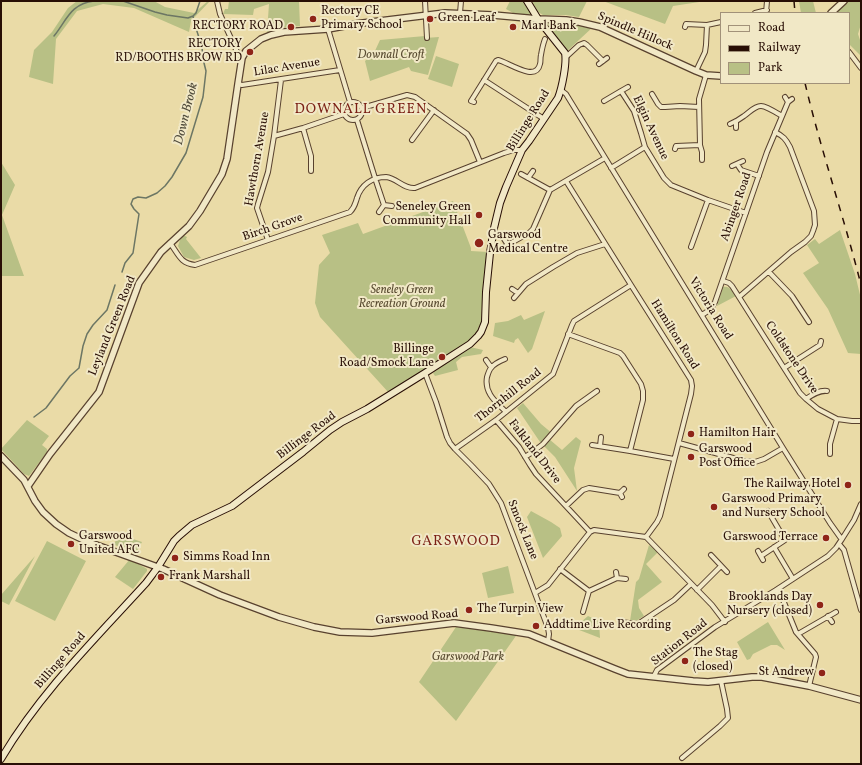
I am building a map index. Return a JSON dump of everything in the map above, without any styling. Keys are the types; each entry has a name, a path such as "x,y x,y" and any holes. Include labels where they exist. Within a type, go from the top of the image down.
{"main road":[{"path":"527,1 538,19 566,56"},
{"name":"Billinge Road","path":"1,759 20,728 54,684 146,583 174,541 179,536 192,525 232,506 330,430 425,373 470,344 478,336 484,327 486,315 486,292 494,228 502,197 522,150 530,141 558,98 561,90 566,56"}],"street":[{"path":"218,1 220,14 238,54 242,58 246,51 260,39 284,32 328,29 355,24 445,13 538,19"},
{"path":"424,1 427,38"},
{"path":"460,13 461,1"},
{"path":"767,1 767,12"},
{"path":"832,12 844,1"},
{"name":"Spindle Hillock","path":"538,19 566,20 595,25 696,71 706,75 720,76"},
{"path":"685,27 686,24 707,25 720,22"},
{"path":"696,71 705,52 707,25"},
{"path":"328,29 350,102"},
{"path":"474,102 471,100 496,61 498,60 525,71 535,72 540,64 544,41 548,45"},
{"path":"566,56 579,45 584,43 603,61"},
{"path":"850,53 861,68"},
{"name":"Leyland Green Road","path":"28,486 50,454 99,392 139,283 161,252 189,226 200,211 222,174 227,159 242,58"},
{"path":"599,64 607,58"},
{"name":"Lilac Avenue","path":"238,84 242,85 281,80 340,70"},
{"path":"702,160 700,145 699,99 706,75"},
{"name":"Hawthorn Avenue","path":"268,240 257,208 268,172 281,80"},
{"path":"484,80 544,119"},
{"name":"Elgin Avenue","path":"604,101 628,87"},
{"name":"Victoria Road","path":"561,90 566,94 783,448 830,523 842,539"},
{"name":"Elgin Avenue","path":"621,91 634,111 645,146 664,178 671,185 746,213"},
{"path":"362,108 407,95 415,97 467,134 480,162"},
{"path":"658,95 653,96 661,106 699,107"},
{"name":"Abinger Road","path":"702,315 712,307 723,280 759,176 788,99"},
{"path":"350,102 359,103 362,108 362,114 357,120 348,119 344,114 344,108 350,102"},
{"path":"730,124 744,117 759,106 782,116"},
{"path":"412,140 434,110"},
{"path":"274,136 344,114"},
{"path":"357,120 374,178 384,205"},
{"path":"736,121 736,128"},
{"path":"303,128 311,156 311,171"},
{"path":"740,297 791,252 805,242 811,236 815,225 814,212 790,147 781,135 775,132"},
{"path":"674,147 700,145"},
{"path":"611,168 645,146"},
{"path":"374,178 386,177 397,181 407,188 415,188 480,162 514,150 522,150"},
{"path":"502,248 529,233 533,229 550,190 604,158"},
{"path":"732,166 743,161"},
{"path":"736,164 741,170 759,176"},
{"path":"528,178 533,171"},
{"path":"521,174 550,190"},
{"name":"Birch Grove","path":"170,243 182,260 186,263 195,265 350,212 354,209 361,190 374,178"},
{"name":"Hamilton Road","path":"566,181 691,380 691,394 660,516 646,537"},
{"path":"691,247 708,200"},
{"path":"384,205 392,206"},
{"path":"379,212 384,205"},
{"path":"504,239 508,245"},
{"path":"687,240 693,242"},
{"path":"514,298 526,284 577,253 605,244"},
{"path":"769,272 792,296 806,320"},
{"name":"Coldstone Drive","path":"723,280 730,284 740,297 800,393 818,409 836,419 861,421"},
{"name":"Thornhill Road","path":"455,449 496,420 554,374 574,321 631,285"},
{"path":"512,289 518,293"},
{"path":"568,334 620,353 624,356 641,384 644,391 643,400 630,451"},
{"path":"784,368 821,344"},
{"path":"505,359 491,367 487,379 489,394 506,412"},
{"path":"486,360 491,367"},
{"name":"Smock Lane","path":"425,373 436,402 446,437 455,449 489,484 501,503 548,628 548,641"},
{"path":"806,399 813,394 824,390"},
{"path":"525,457 543,444 576,406 597,391"},
{"path":"830,454 828,446 836,419"},
{"name":"Falkland Drive","path":"496,420 516,442 536,474 590,532"},
{"path":"600,446 601,437"},
{"path":"679,443 744,461 755,462 764,459 783,448"},
{"path":"592,445 674,459"},
{"name":"Garswood Road","path":"1,456 28,486 35,501 43,512 60,527 78,537 158,567 220,595 279,617 314,627 340,632 372,633 454,623 529,634 628,674 708,682 762,677 809,686 861,700"},
{"path":"566,506 583,490 589,488 622,491 622,498"},
{"name":"Station Road","path":"654,676 657,670 704,635 828,556 839,544 854,520 861,504"},
{"path":"758,552 762,558 785,540 768,511"},
{"path":"772,517 779,513"},
{"path":"535,592 548,585 590,532 594,530 646,537 712,605 724,622"},
{"path":"839,544 844,550 861,610"},
{"path":"774,548 793,579"},
{"path":"711,555 727,572"},
{"path":"697,590 721,566"},
{"path":"560,569 589,591"},
{"path":"616,572 617,578"},
{"path":"582,611 589,591 617,578 626,579"},
{"path":"638,624 674,600 691,584"},
{"path":"776,590 798,634 815,654 816,657 809,686"},
{"path":"798,634 836,612"},
{"path":"828,616 832,622"},
{"path":"620,622 646,625"},
{"path":"682,758 728,718 721,681"}],"green space":[{"path":"77,1 154,1 165,7 194,13 210,1 191,21 189,32 134,8 103,4 77,11 56,39 53,84 29,77 34,50 52,32 68,8"},
{"path":"229,1 299,1 300,26 280,28 267,32 269,4 254,9 253,15 223,14 225,9 228,9"},
{"path":"510,1 525,1 533,16 515,14 506,9"},
{"path":"532,1 587,1 579,17 566,15 543,15 538,12"},
{"path":"603,1 706,1 673,6 665,24"},
{"path":"799,1 813,1 816,12 801,12"},
{"path":"849,1 861,1 861,24 858,34 861,43 861,56 850,45 850,12 837,12"},
{"path":"548,21 561,21 593,27 567,51 547,24"},
{"name":"Downall Croft","path":"425,36 425,38 439,37 428,75 411,71 409,67 370,81 365,61 374,53 380,40"},
{"path":"436,56 459,64 452,87 428,79"},
{"path":"1,162 15,185 2,215 24,276 1,276"},
{"name":"Seneley Green Recreation Ground","path":"453,201 471,251 488,252 483,285 481,323 472,339 389,393 320,317 315,303 319,265 330,253 322,235 358,223 363,234"},
{"path":"840,230 855,274 861,299 861,354 848,353 828,309 803,273 819,263 807,245 815,239 819,244"},
{"path":"183,235 187,237 186,239 201,258 194,260 184,257 178,246"},
{"path":"723,287 729,288 736,296 717,306"},
{"path":"545,311 532,349 528,353 518,338 514,343 493,336 495,323 508,321 521,315 524,320"},
{"path":"470,347 483,350 481,354 462,357 456,362 458,370 435,376 433,373"},
{"path":"523,403 541,424 553,434 549,439 562,450 576,437 581,441 574,468 577,491 555,457 540,442 517,408"},
{"path":"27,420 49,436 42,445 47,449 47,452 29,476 24,474 1,449"},
{"path":"531,511 560,528 562,536 543,558 527,517"},
{"path":"118,534 142,542 137,551 114,545"},
{"path":"47,541 86,561 55,621 15,601"},
{"path":"649,545 658,552 646,564 662,582 638,600 639,608 644,616 636,621 630,621 636,582 639,579"},
{"path":"35,556 9,605 1,601 1,595"},
{"path":"130,559 147,569 133,589 115,577"},
{"path":"508,566 514,593 488,598 482,573"},
{"path":"588,616 599,621 600,638 574,628"},
{"path":"768,622 785,650 777,645 771,645 753,654 750,659 747,660 737,642"},
{"name":"Garswood Park","path":"456,627 518,633 456,721 419,682"}],"waterway":[{"path":"54,36 74,9 79,5 94,1"},
{"path":"123,1 167,15 188,18 193,16"},
{"name":"Down Brook","path":"122,272 125,263 133,253 139,214 131,204 133,199 138,197 146,198 157,193 172,177 186,153 203,97 206,71 202,47 193,16 196,13 200,1"},
{"name":"Down Brook","path":"34,417 46,408 70,376 79,368 87,334 107,310 115,285"}],"railway":[{"path":"794,1 795,12"},
{"path":"805,84 861,285"}],"place":[{"name":"Rectory CE Primary School","path":"313,19"},
{"name":"Green Leaf","path":"430,19"},
{"name":"RECTORY ROAD","path":"291,27"},
{"name":"Marl Bank","path":"513,27"},
{"name":"RECTORY RD/BOOTHS BROW RD","path":"250,52"},
{"name":"Seneley Green Community Hall","path":"479,215"},
{"name":"Garswood Medical Centre","path":"479,243"},
{"name":"Billinge Road/Smock Lane","path":"442,357"},
{"name":"Hamilton Hair","path":"691,434"},
{"name":"Garswood Post Office","path":"691,457"},
{"name":"The Railway Hotel","path":"848,485"},
{"name":"Garswood Primary and Nursery School","path":"714,507"},
{"name":"Garswood Terrace","path":"826,538"},
{"name":"Garswood United AFC","path":"71,544"},
{"name":"Simms Road Inn","path":"175,558"},
{"name":"Frank Marshall","path":"161,577"},
{"name":"Brooklands Day Nursery (closed)","path":"820,605"},
{"name":"The Turpin View","path":"469,610"},
{"name":"Addtime Live Recording","path":"536,626"},
{"name":"The Stag (closed)","path":"685,661"},
{"name":"St Andrew","path":"822,673"}],"district":[{"name":"DOWNALL GREEN","path":"361,110"},
{"name":"GARSWOOD","path":"456,542"}]}
